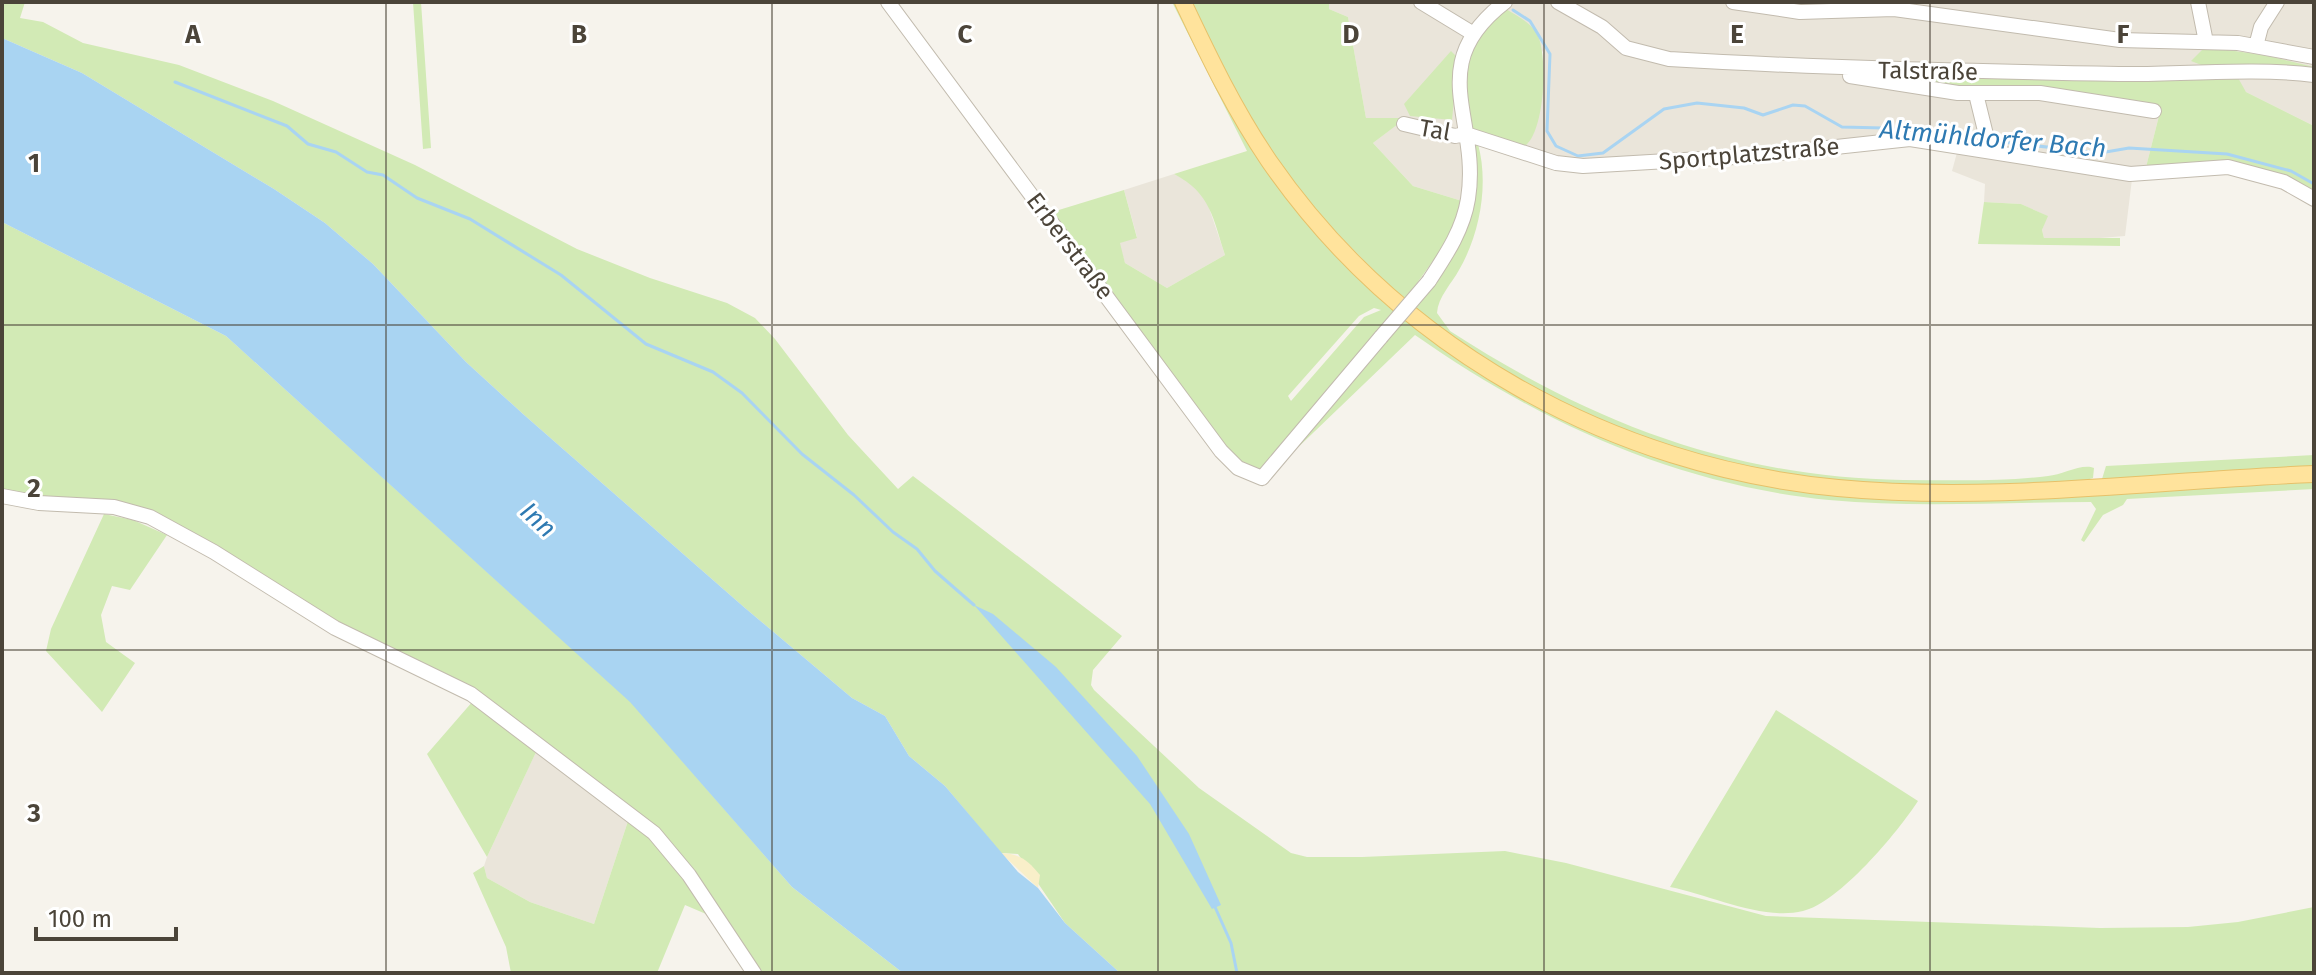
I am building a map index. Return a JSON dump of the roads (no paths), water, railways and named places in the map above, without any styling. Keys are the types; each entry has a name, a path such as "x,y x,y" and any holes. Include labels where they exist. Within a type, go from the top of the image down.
{"main road":[{"path":"1183,2 1222,81 1268,159 1311,216 1358,267 1435,332 1483,367 1543,402 1607,432 1732,472 1854,489 2018,489 2314,474"}],"street":[{"name":"Erberstraße","path":"888,2 1221,451 1238,468 1262,478 1429,281 1456,238 1465,211 1470,170 1466,134"},
{"path":"1421,2 1472,33"},
{"path":"1466,134 1458,89 1461,64 1472,33 1505,2"},
{"name":"Talstraße","path":"1558,2 1602,27 1618,44 1653,57 1839,69 2156,74 2262,70 2314,75"},
{"path":"1733,2 1800,12 1917,7 2120,40 2256,46 2314,57"},
{"path":"2198,2 2206,42"},
{"path":"2256,46 2261,27 2277,2"},
{"path":"1839,69 1843,75 1976,94 2040,93 2154,111"},
{"path":"1976,94 1989,149"},
{"name":"Tal","path":"1404,124 1455,136 1466,134"},
{"name":"Sportplatzstraße","path":"1466,134 1556,163 1583,166 1752,156 1910,139 1989,149 2130,174 2219,166 2284,182 2314,199"},
{"path":"2,496 39,503 114,507 150,517 214,552 335,628 471,694 654,833 689,875 754,973"}],"water":[{"name":"Inn","path":"2,38 82,73 325,223 373,264 466,362 523,414 852,698 885,716 909,756 945,786 1018,872 1038,888 1065,923 1120,973 903,973 792,887 630,702 226,336 2,222"},
{"path":"974,605 993,614 1056,667 1137,756 1189,834 1221,905 1212,909 1150,804"}],"waterway":[{"name":"Altmühldorfer Bach","path":"1513,10 1530,21 1550,54 1547,131 1556,146 1578,156 1603,153 1664,109 1697,103 1744,108 1763,115 1793,105 1805,106 1842,127 1925,129 1981,139"},
{"path":"175,82 287,126 308,144 336,152 367,172 383,175 417,198 470,219 561,275 646,344 713,372 742,393 802,454 917,549 935,571 974,605"},
{"name":"Altmühldorfer Bach","path":"1993,141 2100,153 2129,148 2227,154 2291,171 2314,184"},
{"path":"1215,907 1231,943 1237,973"}]}
